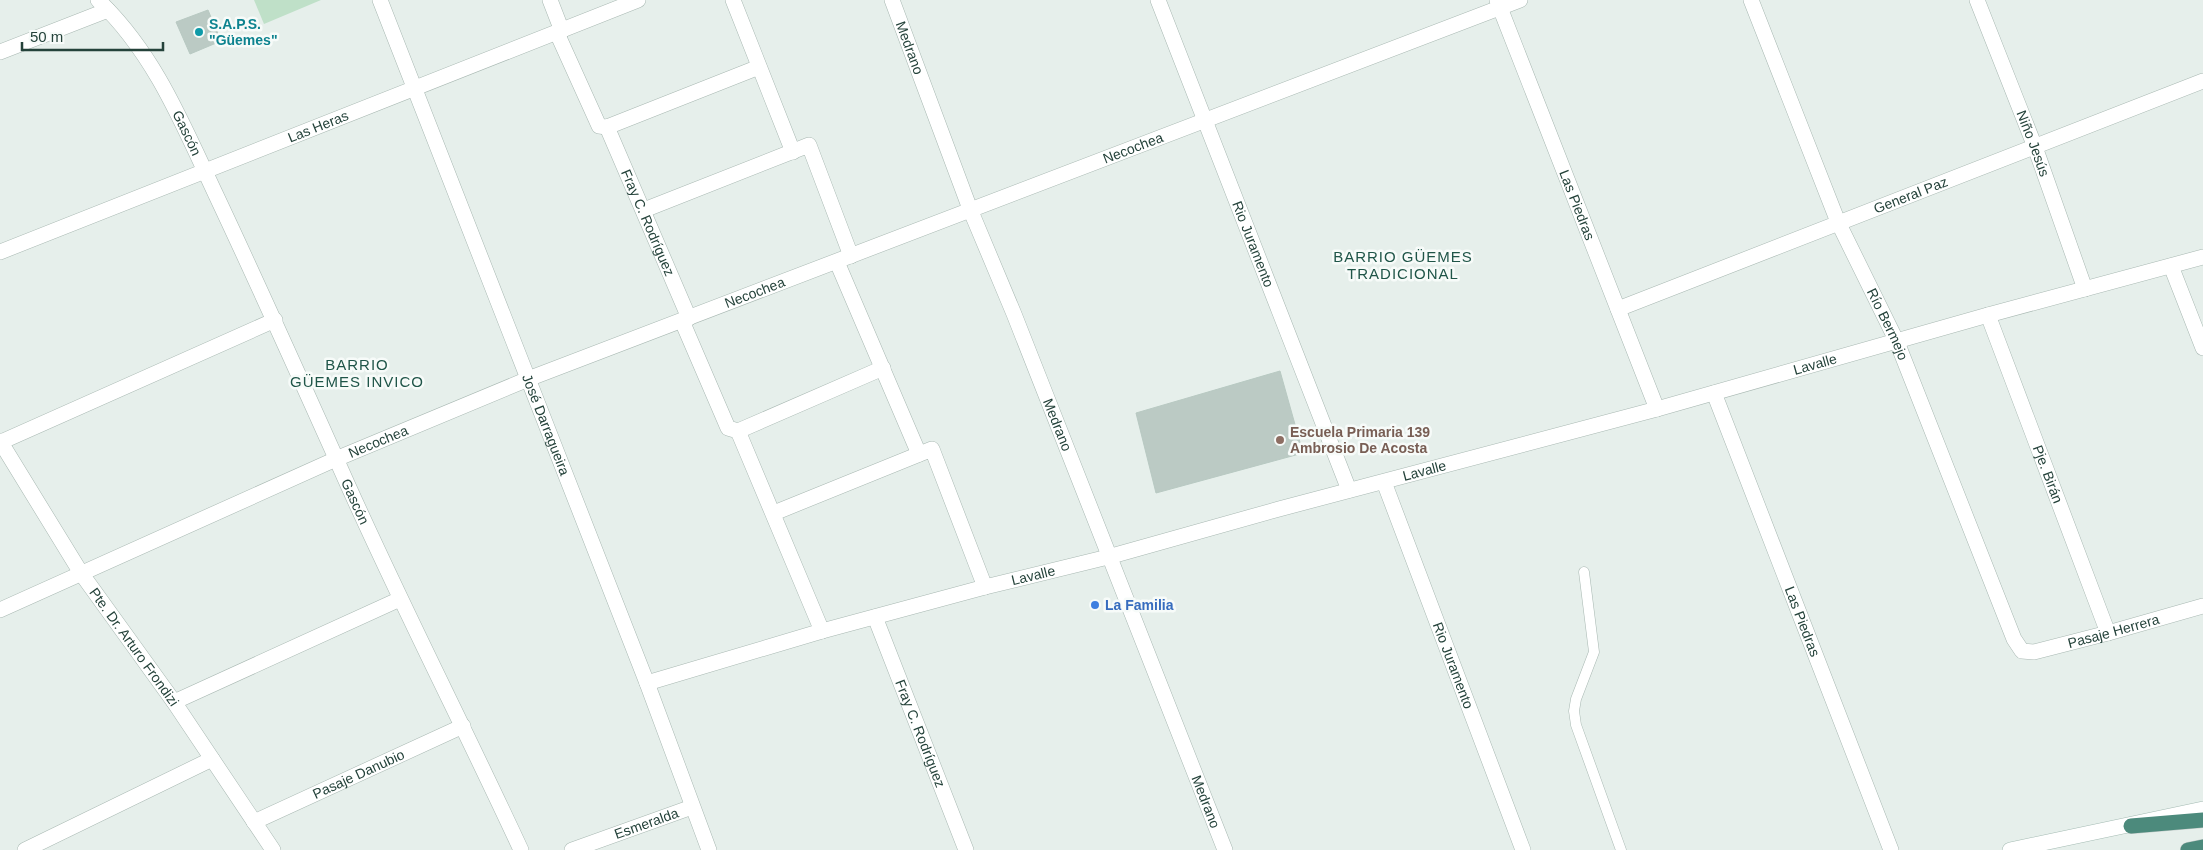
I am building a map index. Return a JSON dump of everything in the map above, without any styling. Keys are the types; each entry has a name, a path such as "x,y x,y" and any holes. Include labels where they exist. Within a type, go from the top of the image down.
{"highway":[{"path":"2131,826 2203,820"},
{"path":"2188,850 2203,847"}],"street":[{"name":"José Darragueira","path":"380,0 647,683 709,850"},
{"path":"550,0 559,32"},
{"name":"Las Heras","path":"0,252 638,0"},
{"path":"733,0 793,152"},
{"name":"Medrano","path":"892,0 970,209 1014,314 1108,557 1225,850"},
{"name":"Rio Juramento","path":"1158,0 1349,490"},
{"name":"Necochea","path":"0,610 336,459 528,379 1204,120 1499,4 1520,0"},
{"name":"Río Bermejo","path":"1750,0 1838,222 1897,342 2011,630 2022,651"},
{"name":"Niño Jesús","path":"1977,0 2035,146 2085,289"},
{"name":"Las Piedras","path":"1499,4 1656,409"},
{"path":"0,52 103,5"},
{"name":"Gascón","path":"103,5 130,35 162,83 275,320 400,599 463,726 521,850"},
{"name":"Fray C. Rodríguez","path":"559,32 599,126 607,127 644,210 728,428 738,432"},
{"path":"607,127 759,67"},
{"name":"General Paz","path":"1618,308 2203,81"},
{"path":"644,210 809,145 844,259 883,368 919,454"},
{"name":"Lavalle","path":"647,683 822,631 985,587 1108,557 1349,490 1656,409 1988,315 2203,257"},
{"path":"2171,266 2203,348"},
{"name":"Pje. Birán","path":"1988,315 2108,633"},
{"path":"0,442 275,320"},
{"path":"822,631 774,513 738,432 883,368"},
{"name":"Las Piedras","path":"1714,393 1891,850"},
{"name":"Pte. Dr. Arturo Frondizi","path":"0,442 81,573 174,702 274,850"},
{"path":"774,513 932,449 985,587"},
{"name":"Rio Juramento","path":"1384,482 1523,850"},
{"path":"174,702 400,599"},
{"name":"Pasaje Herrera","path":"2022,651 2034,652 2203,606"},
{"name":"Fray C. Rodríguez","path":"874,617 966,850"},
{"name":"Pasaje Danubio","path":"254,822 463,726"},
{"path":"26,850 212,759"},
{"name":"Esmeralda","path":"572,850 692,807"},
{"path":"2010,850 2131,826 2203,809"}],"lane":[{"path":"1584,572 1594,652 1580,684 1574,711 1576,725 1621,850"}],"green space":[{"path":"254,0 321,0 264,24"}],"building":[{"name":"S.A.P.S. \"Güemes\"","path":"208,10 221,41 190,54 176,22"},
{"path":"1280,371 1303,453 1156,493 1136,413"}],"place":[{"name":"S.A.P.S. \"Güemes\"","path":"199,32"},
{"name":"Escuela Primaria 139 Ambrosio De Acosta","path":"1280,440"},
{"name":"La Familia","path":"1095,605"}],"district":[{"name":"BARRIO GÜEMES TRADICIONAL","path":"1403,266"},
{"name":"BARRIO GÜEMES INVICO","path":"357,374"}]}
